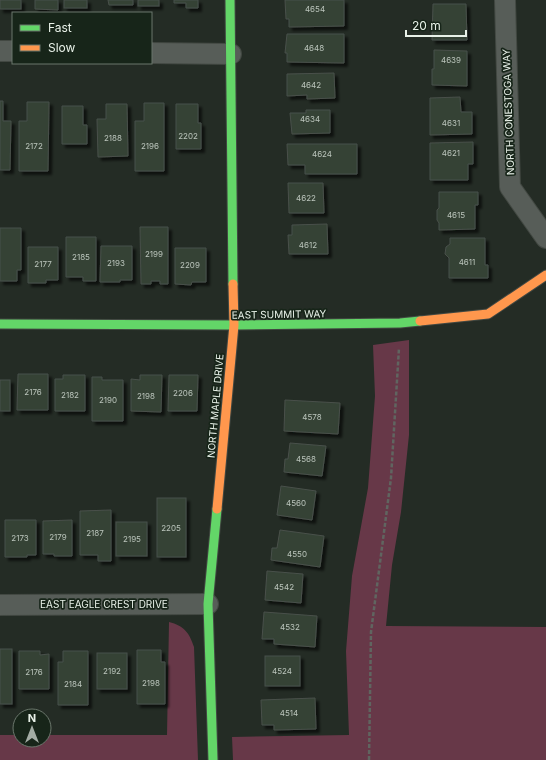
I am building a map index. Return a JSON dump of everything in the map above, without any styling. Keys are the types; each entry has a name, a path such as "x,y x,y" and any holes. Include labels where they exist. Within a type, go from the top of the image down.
{"street":[{"name":"NORTH MAPLE DRIVE","path":"213,760 208,604 234,325 230,0"},
{"name":"NORTH CONESTOGA WAY","path":"505,0 510,187 546,238"},
{"path":"0,51 12,51"},
{"path":"152,53 231,54"},
{"name":"EAST SUMMIT WAY","path":"0,324 234,325 400,323 488,314 546,275"},
{"name":"EAST EAGLE CREST DRIVE","path":"0,605 208,604"}],"path":[{"path":"369,760 371,632 391,478 398,348"}],"shaded area":[{"path":"409,340 409,435 401,512 392,565 386,626 546,627 546,760 233,760 232,737 349,735 346,651 352,576 368,488 375,396 373,345"},
{"path":"169,622 179,625 185,630 194,647 198,760 0,760 0,735 12,735 12,748 52,748 52,735 167,735"}],"building":[{"path":"0,0 21,0 21,9 0,9"},
{"path":"35,0 58,0 58,10 35,9"},
{"path":"64,0 87,0 87,8 64,8"},
{"path":"108,0 133,0 133,5 109,5"},
{"path":"138,0 159,0 159,6 138,6"},
{"path":"174,0 198,0 198,8 186,8 186,3 174,3"},
{"path":"285,0 344,0 344,26 289,27 289,19 286,19"},
{"path":"433,4 466,4 467,40 432,40"},
{"path":"287,34 344,34 344,63 287,62 287,53 285,53"},
{"path":"434,50 467,51 467,86 432,85"},
{"path":"334,73 335,98 307,99 307,95 287,96 287,74"},
{"path":"460,97 461,112 472,112 472,134 430,135 430,98"},
{"path":"0,101 3,101 3,121 11,121 10,170 0,170"},
{"path":"27,102 49,102 48,171 19,171 19,121 27,121"},
{"path":"144,103 164,103 164,171 135,171 135,121 144,121"},
{"path":"106,104 127,104 128,156 98,157 97,119 106,119"},
{"path":"176,104 198,104 198,123 201,123 201,149 176,149"},
{"path":"62,106 83,106 83,125 87,125 87,144 62,144"},
{"path":"306,110 330,110 330,133 292,134 290,113 306,113"},
{"path":"473,142 473,164 468,164 468,180 430,180 430,143"},
{"path":"287,144 357,144 357,174 305,174 305,165 288,165"},
{"path":"288,183 323,183 324,213 289,213"},
{"path":"439,192 478,192 478,205 475,205 475,229 439,230 437,210 439,208"},
{"path":"327,224 328,254 289,254 288,235 292,235 292,225"},
{"path":"140,227 168,227 168,284 160,284 160,281 151,281 151,284 141,284"},
{"path":"0,228 21,228 21,270 17,270 17,281 0,281"},
{"path":"66,237 96,237 96,281 83,281 83,277 66,277"},
{"path":"450,238 485,238 485,265 488,265 488,278 449,278 449,258 445,254 446,247 450,244"},
{"path":"101,246 132,246 132,280 120,280 120,282 100,282"},
{"path":"28,247 58,247 58,280 46,280 46,283 28,283"},
{"path":"175,248 206,248 206,282 192,282 191,285 175,284"},
{"path":"18,374 48,374 48,410 17,410"},
{"path":"63,375 85,375 85,411 55,411 55,379 63,379"},
{"path":"140,375 162,375 161,412 131,411 131,379 140,380"},
{"path":"169,375 198,375 197,411 168,411"},
{"path":"92,377 102,377 102,380 123,380 123,421 92,421"},
{"path":"0,380 10,380 10,411 0,411"},
{"path":"285,400 340,403 338,434 284,431"},
{"path":"290,443 326,446 322,476 284,472 285,459 288,459"},
{"path":"281,486 316,491 312,520 277,515"},
{"path":"157,498 186,498 186,557 157,557"},
{"path":"111,510 111,561 98,561 98,555 80,555 80,511"},
{"path":"5,520 36,520 36,555 27,555 27,557 5,557"},
{"path":"72,520 72,556 54,556 54,554 43,554 43,521"},
{"path":"116,522 147,522 147,556 116,556"},
{"path":"280,530 324,536 320,567 271,560 272,548 277,548"},
{"path":"267,571 303,574 301,603 265,600"},
{"path":"264,612 317,616 315,647 274,644 274,639 262,639"},
{"path":"0,649 12,649 12,704 0,704"},
{"path":"137,650 161,650 161,662 165,662 165,704 137,704"},
{"path":"19,651 40,651 40,655 49,654 49,689 19,689"},
{"path":"63,651 88,651 88,705 58,705 58,662 63,662"},
{"path":"97,653 127,653 127,689 97,689"},
{"path":"265,656 300,656 300,686 265,686"},
{"path":"315,698 316,729 274,730 274,725 262,725 261,700"}],"traffic: fast":[{"path":"230,0 233,284"},
{"path":"0,324 234,325 400,323 420,321"},
{"path":"213,760 208,604 217,509"}],"traffic: slow":[{"path":"420,321 488,314 546,275"},
{"path":"217,509 234,325 233,284"}]}
